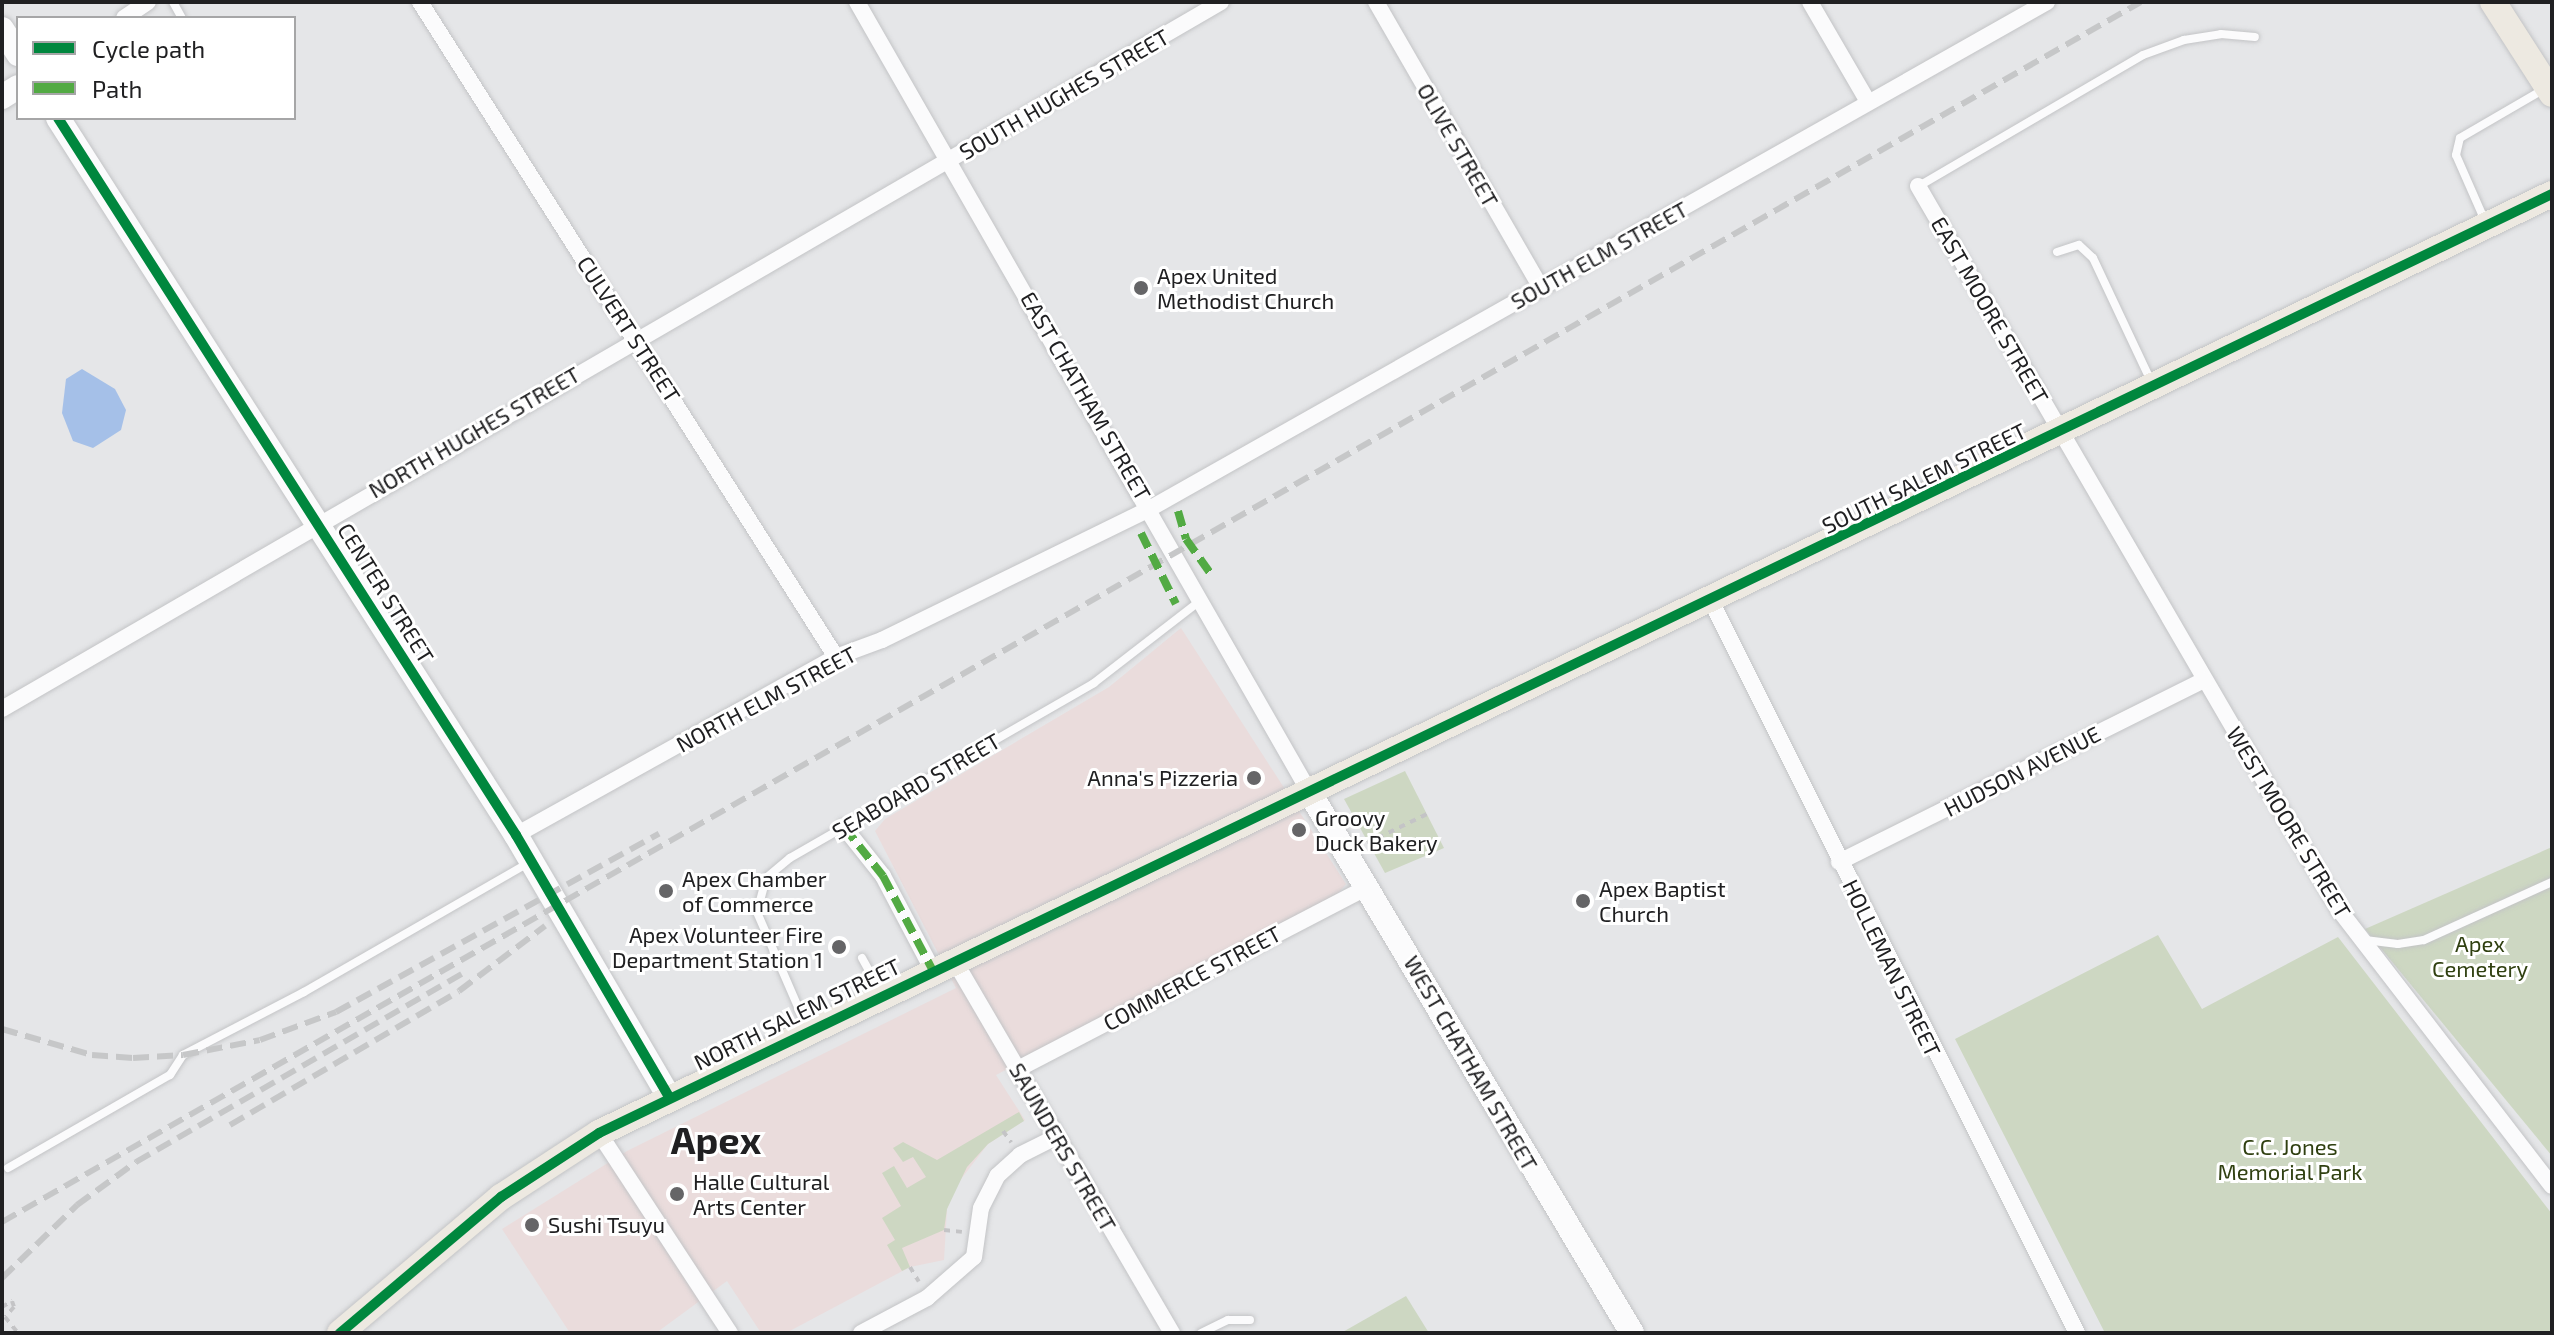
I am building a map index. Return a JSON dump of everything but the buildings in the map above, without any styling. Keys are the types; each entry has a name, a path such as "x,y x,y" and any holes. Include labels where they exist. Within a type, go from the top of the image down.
{"main road":[{"path":"2493,2 2550,91"},
{"path":"2,29 16,51"},
{"name":"CENTER STREET","path":"59,120 516,835 669,1097"},
{"name":"SOUTH SALEM STREET","path":"1310,793 2155,389 2552,194"},
{"name":"WEST CHATHAM STREET","path":"1310,793 1632,1333"},
{"name":"NORTH SALEM STREET","path":"340,1333 501,1197 599,1133 808,1030 1310,793"}],"street":[{"path":"127,16 148,2"},
{"name":"CULVERT STREET","path":"420,2 836,657"},
{"name":"EAST CHATHAM STREET","path":"857,2 1151,508 1310,793"},
{"name":"SOUTH HUGHES STREET","path":"949,161 1221,2"},
{"name":"OLIVE STREET","path":"1376,2 1541,288"},
{"path":"1810,2 1867,100"},
{"name":"SOUTH ELM STREET","path":"1151,508 1867,100 2047,2"},
{"name":"NORTH HUGHES STREET","path":"2,709 317,522 949,161"},
{"name":"EAST MOORE STREET","path":"1918,186 2061,434"},
{"name":"WEST MOORE STREET","path":"2061,434 2204,680 2361,939 2546,1167 2552,1186"},
{"name":"NORTH ELM STREET","path":"516,835 836,657 882,640 1151,508"},
{"name":"HOLLEMAN STREET","path":"1711,601 2077,1333"},
{"name":"HUDSON AVENUE","path":"1839,862 2204,680"},
{"name":"SAUNDERS STREET","path":"844,827 883,876 1018,1069 1172,1333"},
{"name":"COMMERCE STREET","path":"1018,1069 1367,887"},
{"path":"599,1133 730,1333"},
{"path":"861,1333 927,1298 974,1257 981,1208 997,1176 1020,1155 1056,1137"}],"lane":[{"path":"1918,186 2143,55 2197,38 2255,37"},
{"path":"2487,225 2456,155 2460,138 2550,91"},
{"path":"2057,252 2079,245 2093,258 2155,389"},
{"name":"SEABOARD STREET","path":"808,1030 756,904 766,878 844,827 1094,683 1202,600"},
{"path":"8,1168 170,1075 183,1055 304,992 531,861"},
{"path":"2361,939 2398,944 2424,940 2552,882"},
{"path":"862,958 883,995"},
{"path":"1201,1333 1228,1320 1250,1320"}],"path":[{"path":"1367,843 1427,814"},
{"path":"2,1307 12,1301 14,1307 5,1317 18,1333"}],"shaded area":[{"path":"1181,628 1346,884 1335,897 996,1075 1025,1120 988,1144 955,1187 947,1209 944,1260 910,1267 786,1333 761,1333 727,1281 656,1333 570,1333 502,1229 627,1151 956,988 875,831 885,819 1109,687"}],"green space":[{"path":"1405,771 1444,848 1385,873 1344,799"},
{"name":"Apex Cemetery","path":"2552,847 2552,1156 2365,929"},
{"name":"C.C. Jones Memorial Park","path":"2158,935 2202,1009 2338,937 2552,1214 2552,1333 2105,1333 1955,1039"},
{"path":"1019,1112 1024,1121 988,1144 967,1167 947,1209 944,1230 902,1248 910,1267 902,1271 887,1245 895,1240 882,1218 901,1206 882,1173 894,1166 907,1188 926,1177 913,1157 903,1162 893,1148 903,1142 937,1160"},
{"path":"1406,1296 1429,1333 1341,1333"}],"water":[{"path":"82,369 115,389 126,410 121,430 93,448 73,441 62,413 66,379"}],"railway":[{"path":"2,1222 2141,2"},
{"path":"2,1029 92,1055 133,1058 183,1055 260,1040 336,1012 659,834"},
{"path":"230,1125 459,991 545,926"},
{"path":"2,1278 77,1205 136,1162 467,971"}],"marked path":[{"path":"1178,511 1186,539 1213,577"},
{"path":"1141,533 1176,604"},
{"path":"844,827 883,876 933,971"}],"cycle path":[{"path":"59,120 516,835 669,1097"},
{"path":"340,1333 501,1197 599,1133 2552,194"}],"place":[{"name":"Apex United Methodist Church","path":"1141,288"},
{"name":"Anna's Pizzeria","path":"1254,778"},
{"name":"Groovy Duck Bakery","path":"1299,830"},
{"name":"Apex Chamber of Commerce","path":"666,891"},
{"name":"Apex Baptist Church","path":"1583,901"},
{"name":"Apex Volunteer Fire Department Station 1","path":"839,947"},
{"name":"Halle Cultural Arts Center","path":"677,1194"},
{"name":"Sushi Tsuyu","path":"532,1225"}],"district":[{"name":"Apex","path":"716,1140"}]}
